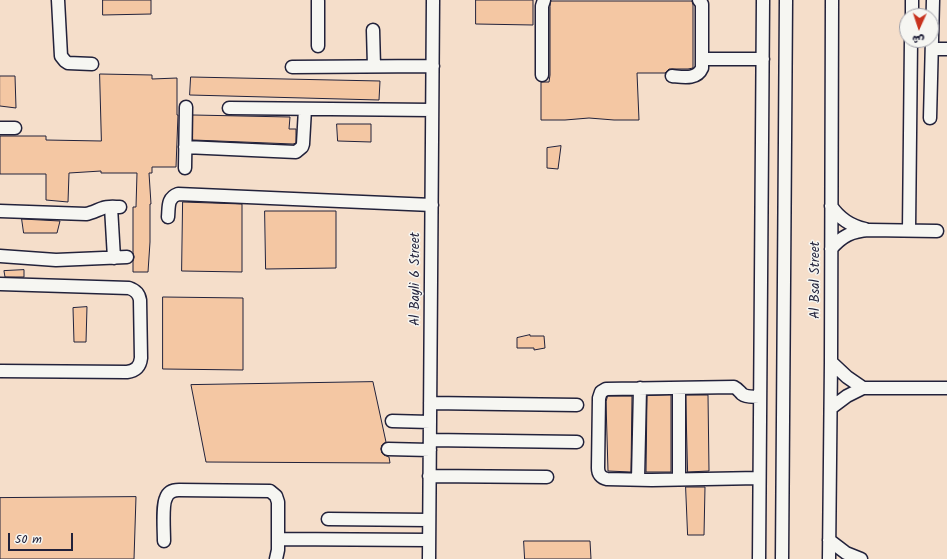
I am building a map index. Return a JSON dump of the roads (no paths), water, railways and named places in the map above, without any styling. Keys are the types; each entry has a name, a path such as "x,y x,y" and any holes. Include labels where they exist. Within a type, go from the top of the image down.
{"street":[{"path":"58,0 61,56 68,63 92,64"},
{"name":"Al Bayli 6 Street","path":"429,559 433,0"},
{"path":"542,75 542,6 544,0"},
{"path":"672,76 691,77 698,74 702,68 702,4 699,0"},
{"path":"759,559 763,0"},
{"path":"782,559 786,0"},
{"name":"Al Bsal Street","path":"829,559 832,0"},
{"path":"930,118 933,0"},
{"path":"318,1 318,46"},
{"path":"374,30 374,66"},
{"path":"909,230 912,48"},
{"path":"932,49 947,49"},
{"path":"702,60 763,59"},
{"path":"292,66 433,66"},
{"path":"911,87 931,87"},
{"path":"185,168 186,107"},
{"path":"229,108 432,110"},
{"path":"186,147 296,152 302,147 303,144 305,109"},
{"path":"0,128 15,128"},
{"path":"168,217 169,202 178,194 432,205"},
{"path":"831,206 845,221 857,227 869,230"},
{"path":"0,210 86,214 102,208 116,207 114,258"},
{"path":"831,249 841,239 858,231 937,231"},
{"path":"0,256 56,260 127,257"},
{"path":"0,284 129,288 137,292 140,300 140,362 132,372 0,371"},
{"path":"831,362 847,377 863,388"},
{"path":"759,478 679,478 652,480 607,479 602,477 598,468 599,398 601,392 606,389 734,387 744,395 760,397"},
{"path":"638,479 640,388"},
{"path":"679,388 679,478"},
{"path":"831,408 847,396 863,388 947,388"},
{"path":"430,403 577,405"},
{"path":"392,421 430,422"},
{"path":"388,449 430,445 578,442"},
{"path":"429,476 547,477"},
{"path":"164,541 165,500 168,493 175,490 270,491 276,496 278,502 278,555 276,559"},
{"path":"328,519 429,520"},
{"path":"278,539 429,540"},
{"path":"829,540 846,553 861,559"}]}
